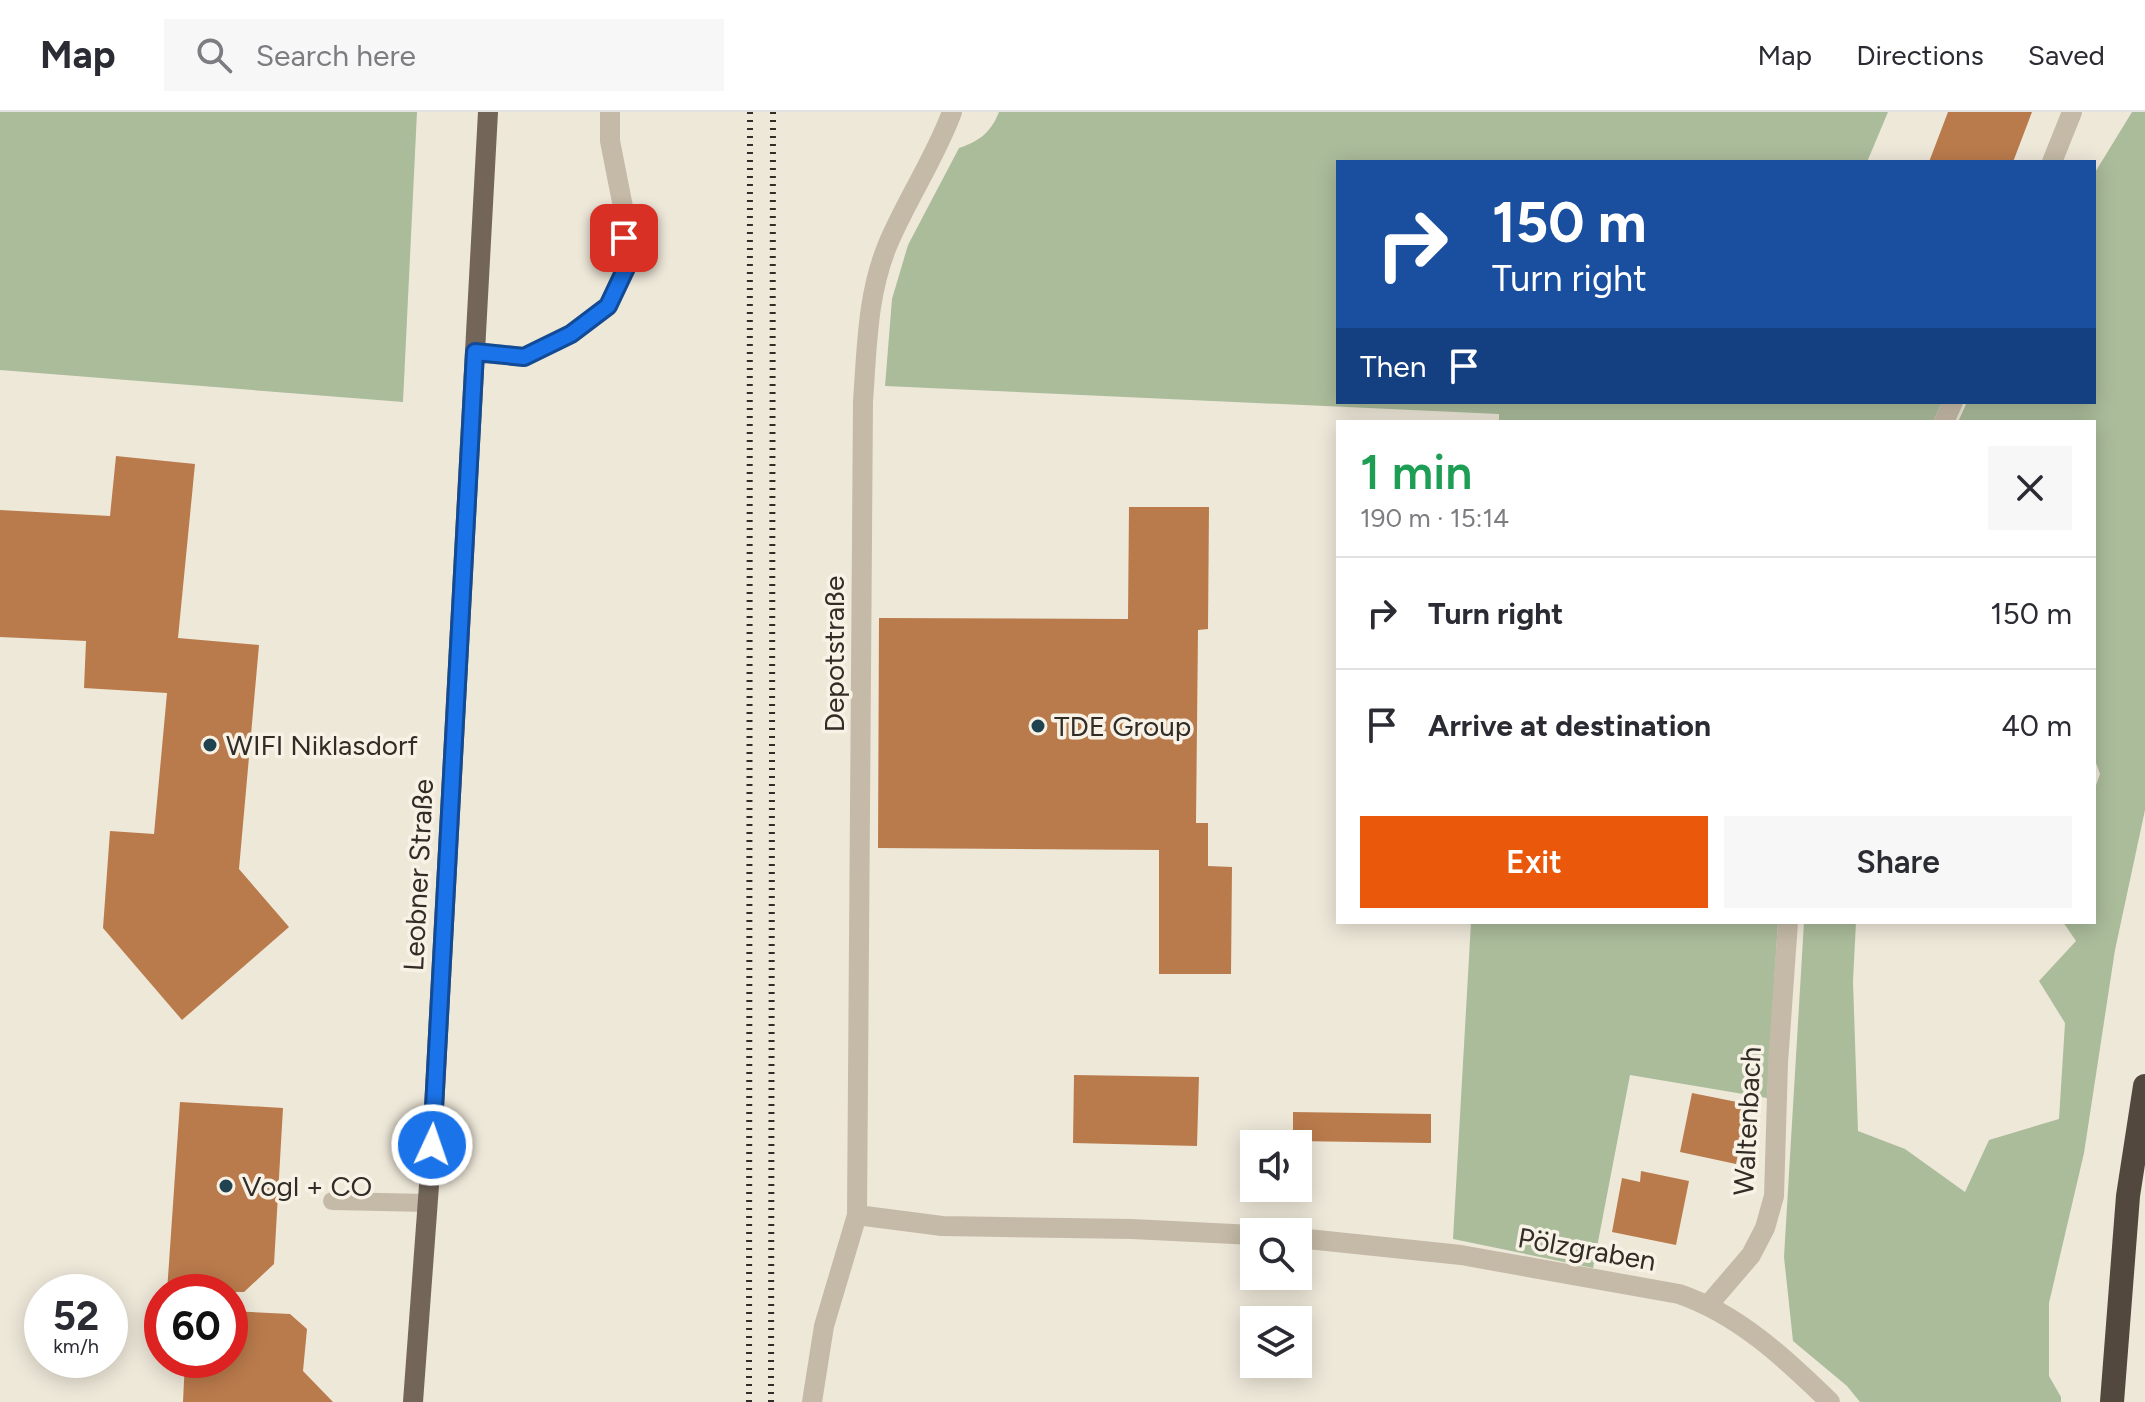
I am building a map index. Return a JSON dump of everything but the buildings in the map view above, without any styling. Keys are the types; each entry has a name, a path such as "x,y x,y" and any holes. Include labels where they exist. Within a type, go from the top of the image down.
{"highway":[{"path":"2112,1402 2128,1196 2145,1086"}],"main road":[{"name":"Leobner Straße","path":"413,1402 428,1203 488,112"}],"street":[{"path":"475,352 524,357 571,334 608,306 626,268 623,207 610,141 610,112"},
{"name":"Depotstraße","path":"812,1402 824,1326 857,1215 863,401 871,298 887,245 939,148 952,112"},
{"path":"2053,160 2072,112"},
{"name":"Waltenbach","path":"1709,1304 1751,1255 1765,1228 1774,1196 1778,1063 1788,924"},
{"path":"857,1215 942,1226 1240,1234"},
{"name":"Pölzgraben","path":"1312,1239 1461,1255 1635,1285 1709,1304 1780,1354 1830,1402"}],"lane":[{"path":"332,1201 428,1203"}],"green space":[{"path":"0,112 417,112 403,402 0,370"},
{"path":"999,112 1888,112 1868,160 1336,160 1336,404 1941,404 1934,420 1499,420 1499,414 885,386 892,299 908,245 959,148 984,135"},
{"path":"2132,112 2145,112 2145,810 2115,950 2084,1153 2049,1303 2049,1376 2061,1402 1860,1402 1847,1386 1793,1341 1784,1257 1804,924 1856,924 1853,981 1858,1131 1905,1149 1965,1192 1989,1140 2059,1119 2065,1023 2039,981 2076,941 2064,924 2096,924 2096,785 2100,774 2096,763 2096,420 1959,420 1966,404 2096,404 2096,171"},
{"path":"1471,924 1778,924 1767,1098 1630,1075 1593,1268 1453,1239"}],"railway":[{"path":"749,1402 750,112"},
{"path":"771,1402 773,112"}],"place":[{"name":"TDE Group","path":"1038,726"},
{"name":"WIFI Niklasdorf","path":"210,745"},
{"name":"Vogl + CO","path":"226,1186"}],"route":[{"path":"432,1145 475,352 524,357 571,334 608,306 626,268 624,238"}]}
